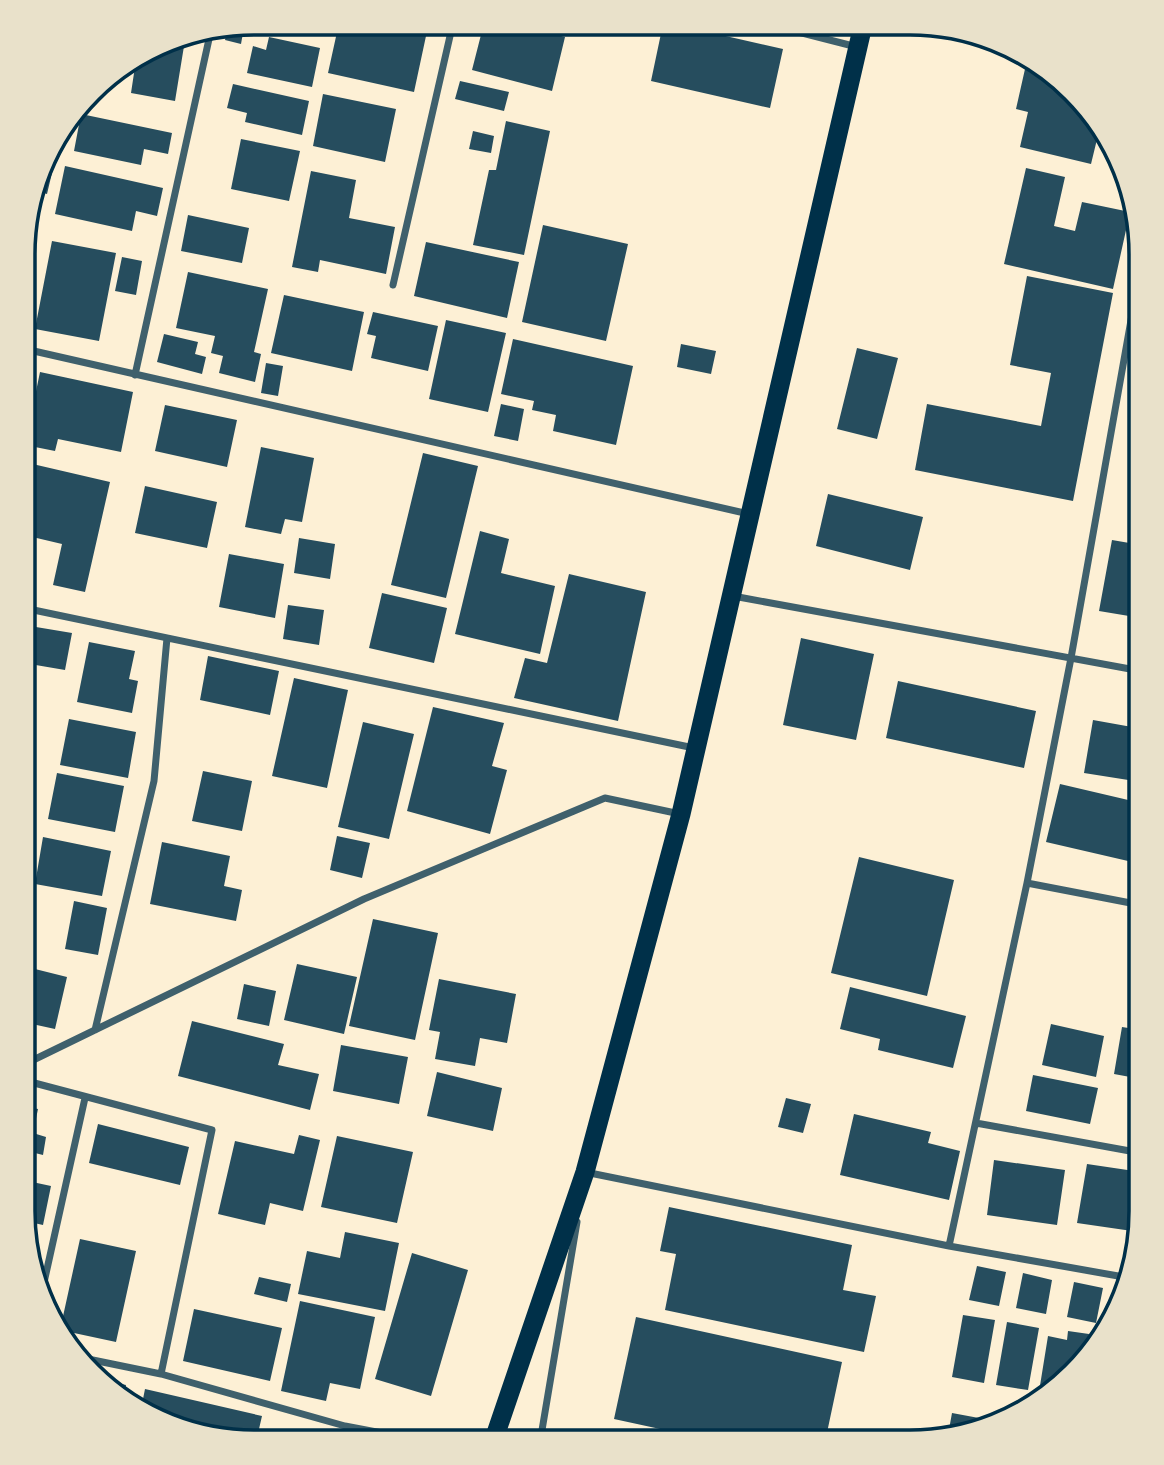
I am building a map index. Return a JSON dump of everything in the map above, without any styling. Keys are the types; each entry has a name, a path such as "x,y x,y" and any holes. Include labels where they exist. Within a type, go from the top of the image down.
{"highway":[{"path":"497,1430 585,1172 681,814 861,35"}],"street":[{"path":"393,285 450,35"},
{"path":"811,35 858,47"},
{"path":"135,375 209,40"},
{"path":"949,1246 1027,883 1129,350"},
{"path":"35,352 750,515"},
{"path":"733,595 1129,669"},
{"path":"35,610 695,748"},
{"path":"95,1030 154,781 167,638"},
{"path":"35,1059 364,899 605,798 681,814"},
{"path":"1027,883 1129,903"},
{"path":"35,1083 212,1130 162,1374"},
{"path":"45,1277 85,1098"},
{"path":"976,1123 1129,1151"},
{"path":"542,1430 585,1172 949,1246 1119,1276"},
{"path":"94,1360 162,1374 366,1430"}],"building":[{"path":"336,35 426,36 414,92 328,73"},
{"path":"481,35 565,37 552,91 472,70"},
{"path":"661,35 721,35 783,49 770,108 651,81"},
{"path":"242,36 241,44 225,40 226,37"},
{"path":"269,37 320,48 312,87 247,73 253,46 266,50"},
{"path":"184,47 175,101 131,93 134,70"},
{"path":"1025,69 1065,99 1097,140 1091,164 1020,147 1028,112 1016,109"},
{"path":"460,81 509,92 504,111 455,99"},
{"path":"233,84 309,101 302,135 245,122 247,113 227,108"},
{"path":"323,94 396,109 385,162 313,146"},
{"path":"85,115 172,133 168,154 144,149 141,165 74,151 79,122"},
{"path":"506,121 550,131 524,255 473,245 489,170 496,170"},
{"path":"473,131 494,136 491,153 469,149"},
{"path":"241,139 300,151 289,201 231,189"},
{"path":"65,166 163,188 157,216 136,211 132,231 55,214"},
{"path":"53,167 47,194 44,193"},
{"path":"1026,168 1065,177 1054,226 1075,231 1082,202 1124,211 1127,225 1113,289 1004,264"},
{"path":"311,171 356,180 349,218 395,227 386,274 320,260 318,272 292,267"},
{"path":"188,215 249,228 242,263 181,251"},
{"path":"543,225 628,244 606,341 522,322"},
{"path":"52,241 116,253 99,341 35,329"},
{"path":"426,242 519,262 507,318 414,296"},
{"path":"122,257 142,261 136,295 115,291"},
{"path":"188,272 268,289 254,352 261,354 255,382 219,373 223,356 211,353 215,336 176,328"},
{"path":"1027,276 1113,293 1073,501 915,470 927,404 1041,426 1051,373 1010,365"},
{"path":"284,295 364,312 352,371 271,353"},
{"path":"373,312 438,326 428,371 371,358 376,336 367,334"},
{"path":"446,320 506,333 488,412 429,399"},
{"path":"164,334 198,342 195,354 206,357 202,374 157,362"},
{"path":"513,339 633,366 616,445 553,431 556,415 532,410 534,401 501,394"},
{"path":"681,344 716,351 711,374 677,367"},
{"path":"857,348 898,358 877,439 837,429"},
{"path":"266,363 283,366 278,396 261,393"},
{"path":"40,372 133,392 121,452 58,439 55,451 35,447 35,396"},
{"path":"501,404 524,409 518,441 494,436"},
{"path":"165,405 237,420 227,467 155,451"},
{"path":"261,447 314,458 302,522 285,519 281,534 245,527"},
{"path":"423,453 478,466 446,598 391,585"},
{"path":"35,465 110,482 85,592 53,585 62,544 35,538"},
{"path":"145,486 217,502 207,548 135,533"},
{"path":"828,494 923,517 910,570 816,546"},
{"path":"480,531 509,539 501,573 555,586 540,654 455,634"},
{"path":"299,538 335,544 330,579 294,573"},
{"path":"1112,540 1129,543 1129,616 1099,611"},
{"path":"229,554 284,564 275,618 219,607"},
{"path":"569,574 646,592 618,721 514,698 525,658 547,663"},
{"path":"382,593 447,608 434,663 369,648"},
{"path":"288,605 324,610 319,645 283,639"},
{"path":"35,627 72,633 65,670 35,665"},
{"path":"801,638 874,654 856,740 783,725"},
{"path":"89,642 135,651 129,679 138,681 132,713 77,702"},
{"path":"208,656 279,671 270,715 200,700"},
{"path":"294,678 348,690 327,788 272,776"},
{"path":"898,681 1036,711 1024,768 886,738"},
{"path":"433,707 504,723 492,766 507,770 490,834 407,811"},
{"path":"69,719 136,732 128,778 60,765"},
{"path":"1093,720 1129,726 1129,780 1084,773"},
{"path":"363,722 414,734 389,839 338,827"},
{"path":"203,771 252,781 242,831 192,821"},
{"path":"57,773 124,786 115,832 48,819"},
{"path":"1060,784 1129,800 1129,861 1046,842"},
{"path":"337,836 370,843 362,878 330,870"},
{"path":"43,837 111,851 102,896 35,884"},
{"path":"162,842 230,856 224,886 242,890 236,921 150,904"},
{"path":"859,857 954,880 927,996 831,973"},
{"path":"74,901 107,908 98,955 65,949"},
{"path":"373,919 438,933 415,1040 349,1026"},
{"path":"297,964 357,977 344,1034 284,1020"},
{"path":"35,969 67,977 55,1029 35,1025"},
{"path":"439,979 516,994 507,1043 480,1038 475,1066 435,1059 440,1032 429,1030"},
{"path":"244,984 276,991 269,1026 237,1019"},
{"path":"850,987 966,1016 953,1068 878,1050 880,1039 840,1029"},
{"path":"192,1021 284,1044 278,1065 319,1074 310,1110 178,1076"},
{"path":"1051,1024 1104,1036 1096,1077 1042,1065"},
{"path":"1122,1027 1129,1028 1129,1077 1114,1074"},
{"path":"341,1045 408,1057 399,1104 333,1091"},
{"path":"437,1072 502,1088 493,1131 427,1116"},
{"path":"1033,1075 1098,1088 1090,1124 1026,1111"},
{"path":"786,1098 811,1104 803,1133 778,1127"},
{"path":"854,1114 931,1132 928,1143 960,1151 949,1200 840,1175"},
{"path":"98,1124 189,1147 180,1185 89,1163"},
{"path":"35,1134 46,1137 43,1155 35,1153"},
{"path":"299,1135 320,1140 303,1211 270,1203 265,1225 218,1214 235,1141 294,1154"},
{"path":"337,1136 413,1152 397,1223 321,1207"},
{"path":"994,1160 1065,1170 1057,1225 987,1215"},
{"path":"1087,1164 1129,1170 1128,1230 1077,1223"},
{"path":"35,1183 51,1186 43,1225 36,1223"},
{"path":"669,1207 852,1245 843,1290 876,1296 864,1352 665,1310 676,1254 660,1251"},
{"path":"345,1232 399,1243 385,1311 298,1294 307,1251 340,1258"},
{"path":"80,1239 136,1251 116,1342 72,1333 63,1318"},
{"path":"412,1253 468,1270 431,1396 375,1379"},
{"path":"977,1266 1006,1272 999,1306 969,1300"},
{"path":"1023,1273 1052,1280 1046,1314 1016,1308"},
{"path":"259,1277 291,1284 287,1302 254,1294"},
{"path":"1074,1282 1103,1288 1096,1323 1067,1317"},
{"path":"300,1301 375,1317 360,1389 330,1383 326,1401 281,1391"},
{"path":"194,1309 282,1328 270,1381 183,1361"},
{"path":"963,1315 995,1320 984,1383 952,1377"},
{"path":"636,1317 842,1362 828,1430 665,1430 614,1419"},
{"path":"1007,1322 1039,1328 1028,1390 996,1385"},
{"path":"1068,1331 1089,1334 1065,1366 1040,1387 1048,1336 1067,1340"},
{"path":"145,1389 262,1416 259,1430 239,1430 197,1423 143,1400"},
{"path":"952,1413 980,1418 953,1426 950,1426"}]}
